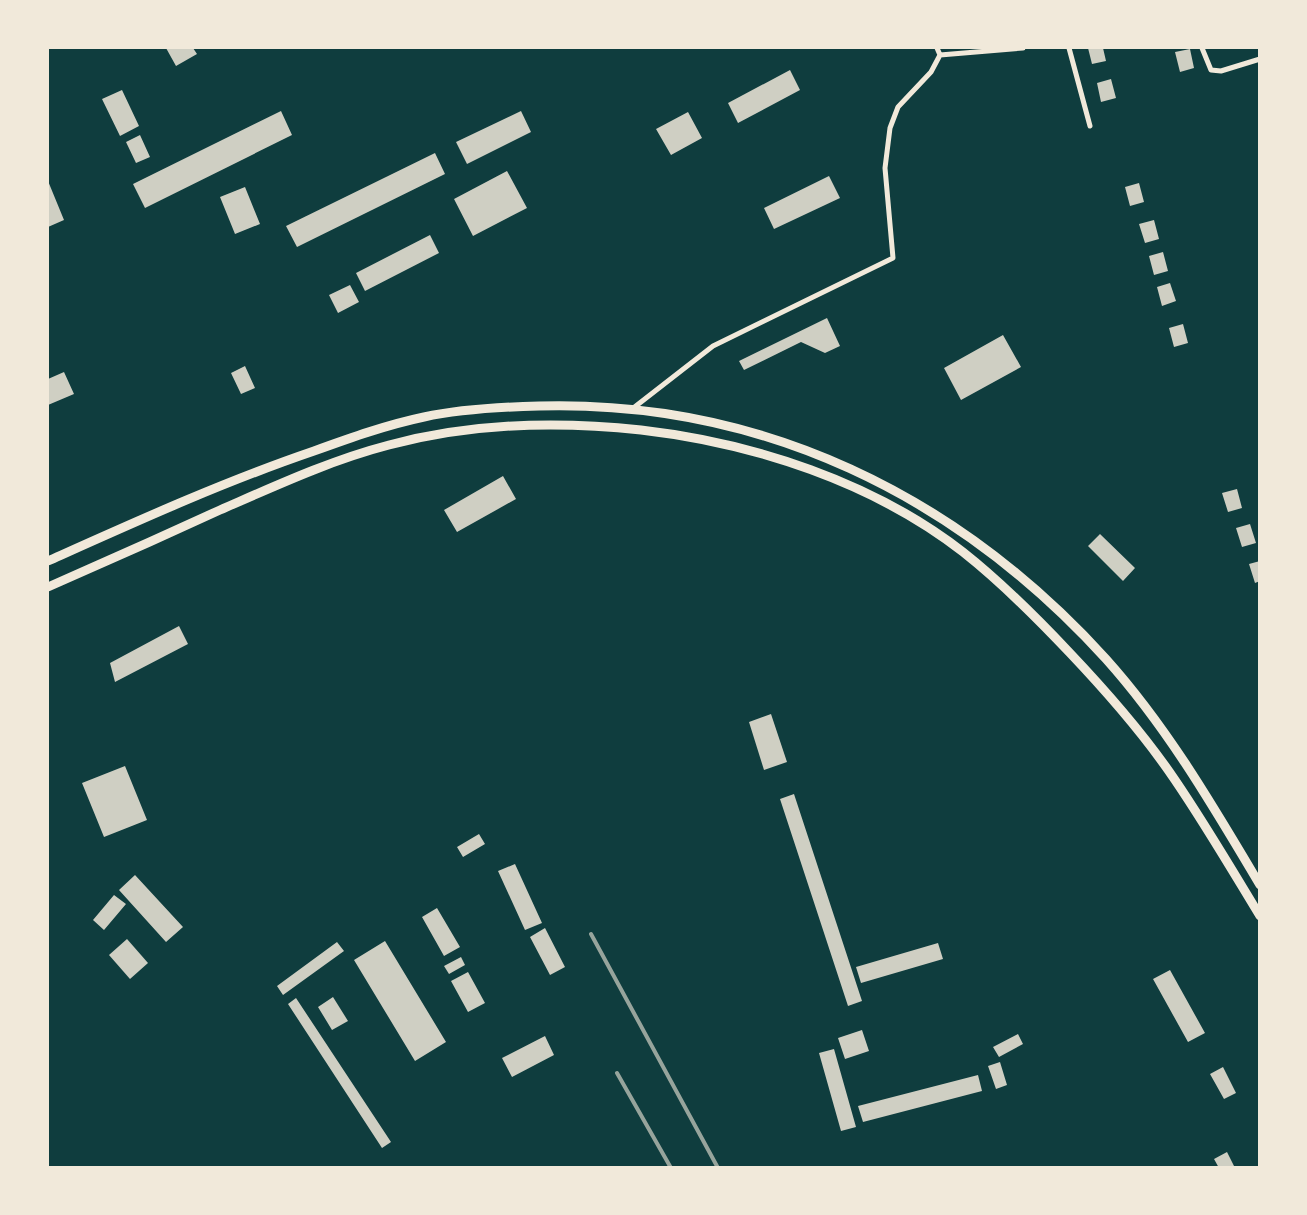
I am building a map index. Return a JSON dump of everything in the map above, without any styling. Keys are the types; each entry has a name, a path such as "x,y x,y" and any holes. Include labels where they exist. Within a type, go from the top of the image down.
{"highway":[{"path":"48,561 188,499 276,464 366,433 418,419 499,408 571,405 632,409 743,430 803,447 878,480 910,497 1002,560 1068,620 1105,658 1135,694 1176,748 1260,885"},
{"path":"48,587 292,479 388,445 476,428 548,425 615,427 688,435 766,456 803,467 898,510 962,551 1028,609 1129,718 1176,780 1260,916"}],"street":[{"path":"937,48 940,54"},
{"path":"940,54 1023,48"},
{"path":"1069,48 1090,126"},
{"path":"1202,48 1212,70 1221,70 1260,60"},
{"path":"632,409 713,346 893,258 885,168 890,128 898,107 931,72 940,54"}],"building":[{"path":"166,48 193,48 197,54 176,66"},
{"path":"1088,48 1103,48 1106,61 1092,64"},
{"path":"1190,49 1194,68 1180,72 1175,52"},
{"path":"790,70 800,90 738,123 728,103"},
{"path":"1111,79 1116,98 1101,102 1097,83"},
{"path":"122,90 139,126 120,136 102,99"},
{"path":"281,111 292,135 145,208 133,184"},
{"path":"521,111 531,132 467,164 456,142"},
{"path":"688,112 702,138 671,155 656,129"},
{"path":"140,135 150,157 136,163 126,142"},
{"path":"435,153 445,174 297,247 286,226"},
{"path":"507,171 527,208 473,236 454,199"},
{"path":"829,176 840,198 774,229 764,208"},
{"path":"48,181 64,220 48,227"},
{"path":"1139,183 1144,202 1130,206 1125,187"},
{"path":"245,187 260,224 235,234 220,197"},
{"path":"1154,220 1159,239 1145,243 1139,224"},
{"path":"430,235 439,253 365,291 356,273"},
{"path":"1163,252 1168,271 1154,275 1149,256"},
{"path":"1170,283 1176,301 1162,306 1157,287"},
{"path":"350,285 359,302 338,313 329,295"},
{"path":"827,318 840,346 825,353 801,342 744,370 739,361"},
{"path":"1183,324 1188,343 1174,347 1169,328"},
{"path":"1003,335 1021,367 961,400 944,368"},
{"path":"245,366 255,388 241,394 231,373"},
{"path":"64,372 74,394 48,405 48,379"},
{"path":"503,476 516,499 457,532 444,510"},
{"path":"1237,489 1242,508 1228,512 1222,493"},
{"path":"1250,524 1256,543 1242,547 1236,528"},
{"path":"1100,534 1135,568 1123,581 1088,546"},
{"path":"1260,561 1260,581 1255,583 1249,564"},
{"path":"179,626 188,644 115,682 110,663"},
{"path":"771,714 787,762 764,770 749,722"},
{"path":"125,766 147,820 104,837 82,783"},
{"path":"794,794 862,1001 848,1006 780,799"},
{"path":"479,834 485,844 463,857 457,847"},
{"path":"515,864 542,923 525,930 498,871"},
{"path":"135,875 183,927 166,942 119,890"},
{"path":"114,895 126,904 104,930 93,920"},
{"path":"437,908 460,947 444,956 422,917"},
{"path":"545,928 565,967 550,975 530,937"},
{"path":"127,939 148,963 130,979 109,955"},
{"path":"385,941 446,1042 415,1061 354,960"},
{"path":"337,942 344,951 283,995 277,986"},
{"path":"938,943 943,959 861,983 856,967"},
{"path":"461,957 465,965 449,974 444,966"},
{"path":"1170,970 1205,1033 1188,1042 1153,979"},
{"path":"468,972 485,1003 468,1012 451,981"},
{"path":"333,997 348,1021 332,1030 318,1007"},
{"path":"296,998 391,1142 382,1148 288,1004"},
{"path":"862,1030 869,1051 845,1059 838,1038"},
{"path":"1018,1034 1023,1044 999,1057 993,1047"},
{"path":"545,1036 554,1055 512,1077 502,1058"},
{"path":"834,1049 856,1127 841,1131 819,1053"},
{"path":"1000,1062 1007,1085 996,1089 988,1066"},
{"path":"1223,1067 1236,1093 1224,1099 1210,1074"},
{"path":"978,1075 982,1091 863,1122 858,1106"},
{"path":"1227,1152 1235,1168 1219,1168 1214,1159"}],"railway":[{"path":"591,934 718,1168"},
{"path":"617,1073 671,1168"}]}
